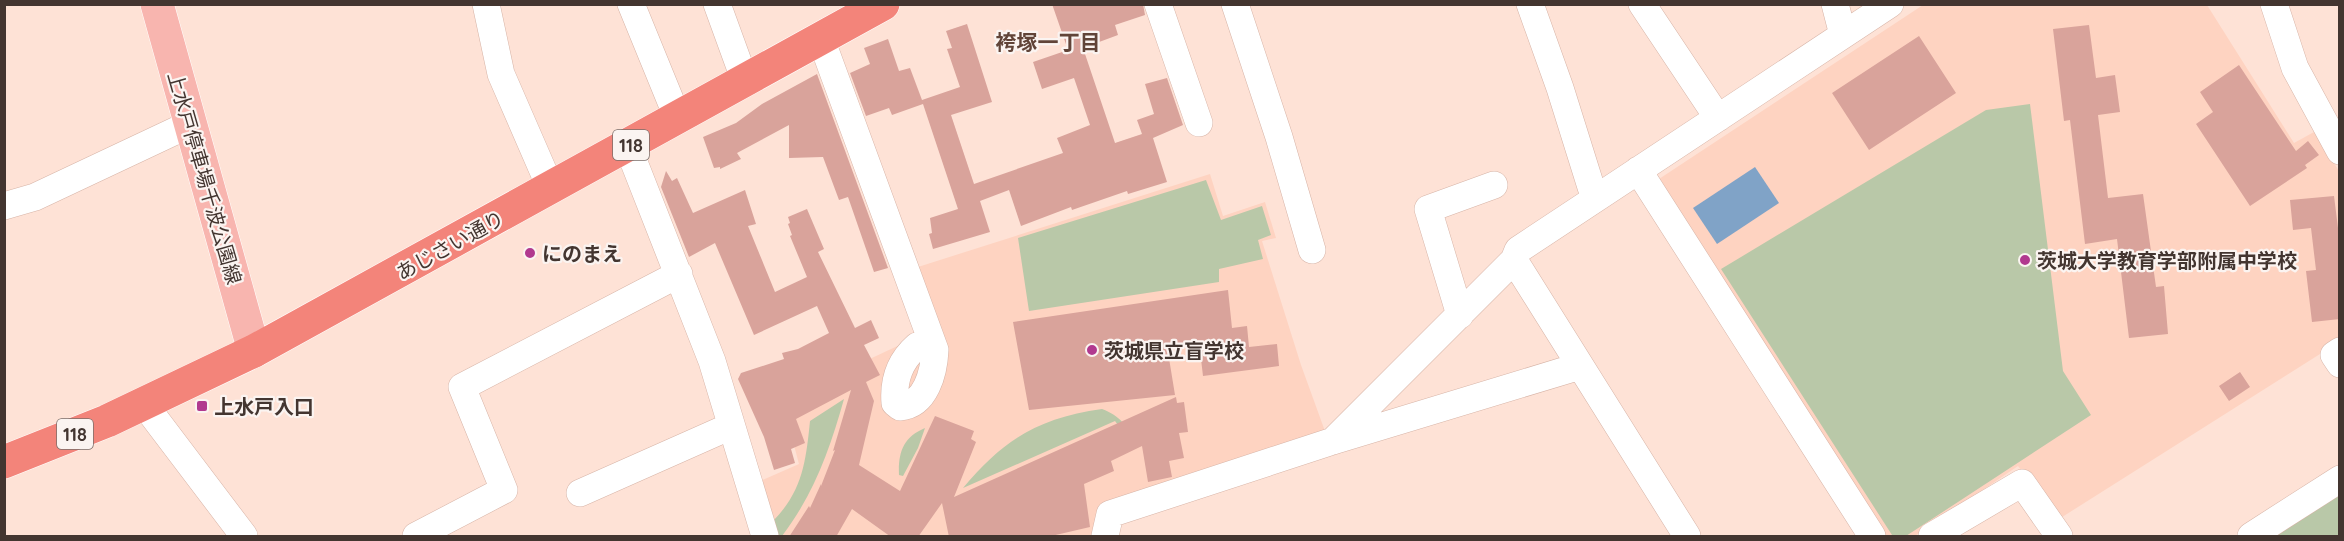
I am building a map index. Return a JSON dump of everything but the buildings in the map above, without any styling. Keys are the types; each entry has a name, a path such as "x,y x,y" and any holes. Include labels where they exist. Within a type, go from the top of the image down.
{"highway":[{"name":"あじさい通り","path":"4,462 144,404 254,351 628,147 883,4"}],"main road":[{"name":"上水戸停車場千波公園線","path":"161,6 190,124 254,351"}],"street":[{"path":"631,4 678,119"},
{"path":"717,4 745,81"},
{"path":"1158,4 1199,123"},
{"path":"1235,4 1279,137 1312,250"},
{"path":"1530,4 1560,88 1591,187 1597,197"},
{"path":"1642,4 1718,118"},
{"path":"1835,4 1843,36"},
{"path":"1333,441 1460,315 1516,255 1597,197 1890,4"},
{"path":"2274,4 2295,68 2337,141"},
{"path":"487,7 501,74 551,189"},
{"path":"821,39 932,338 932,346"},
{"path":"4,206 35,197 190,124"},
{"path":"628,147 712,361 765,537"},
{"path":"1638,170 1872,537"},
{"path":"1460,315 1428,209 1494,185"},
{"path":"1516,255 1580,366 1688,537"},
{"path":"416,537 504,490 462,387 679,274"},
{"path":"2340,351 2334,355 2340,364"},
{"path":"1105,537 1110,514 1333,441 1580,366"},
{"path":"144,404 244,537"},
{"path":"580,493 731,426"},
{"path":"2251,537 2340,479"},
{"path":"1932,537 2022,483 2059,537"}],"shaded area":[{"name":"茨城大学教育学部附属中学校","path":"1923,5 2207,5 2294,143 2314,132 2339,171 2339,342 2059,519 2018,466 1915,536 1884,536 1659,179"},
{"name":"茨城県立盲学校","path":"1210,174 1223,216 1265,202 1276,238 1262,241 1301,365 1326,434 1104,506 1097,536 772,536 756,483 799,464 782,400 921,335 918,267"}],"green space":[{"path":"2030,104 2063,371 2091,415 1906,536 1892,535 1721,269 1986,110"},
{"path":"1206,180 1221,220 1262,206 1271,235 1258,240 1263,259 1219,269 1219,282 1029,311 1018,238"},
{"path":"844,399 827,453 812,487 782,536 778,536 774,520 784,509 797,486 807,449 810,421"},
{"path":"1102,409 1122,422 1132,444 1115,421 963,488 993,456 1024,434 1059,418"},
{"path":"925,428 918,448 903,476 899,475 903,447 912,436"},
{"path":"2339,487 2339,536 2266,536"}],"water":[{"path":"1755,167 1779,203 1717,244 1693,208"}],"place":[{"name":"にのまえ","path":"530,253"},
{"name":"茨城大学教育学部附属中学校","path":"2025,260"},
{"name":"茨城県立盲学校","path":"1092,350"},
{"name":"上水戸入口","path":"202,406"}],"district":[{"name":"袴塚一丁目","path":"1048,42"}]}
